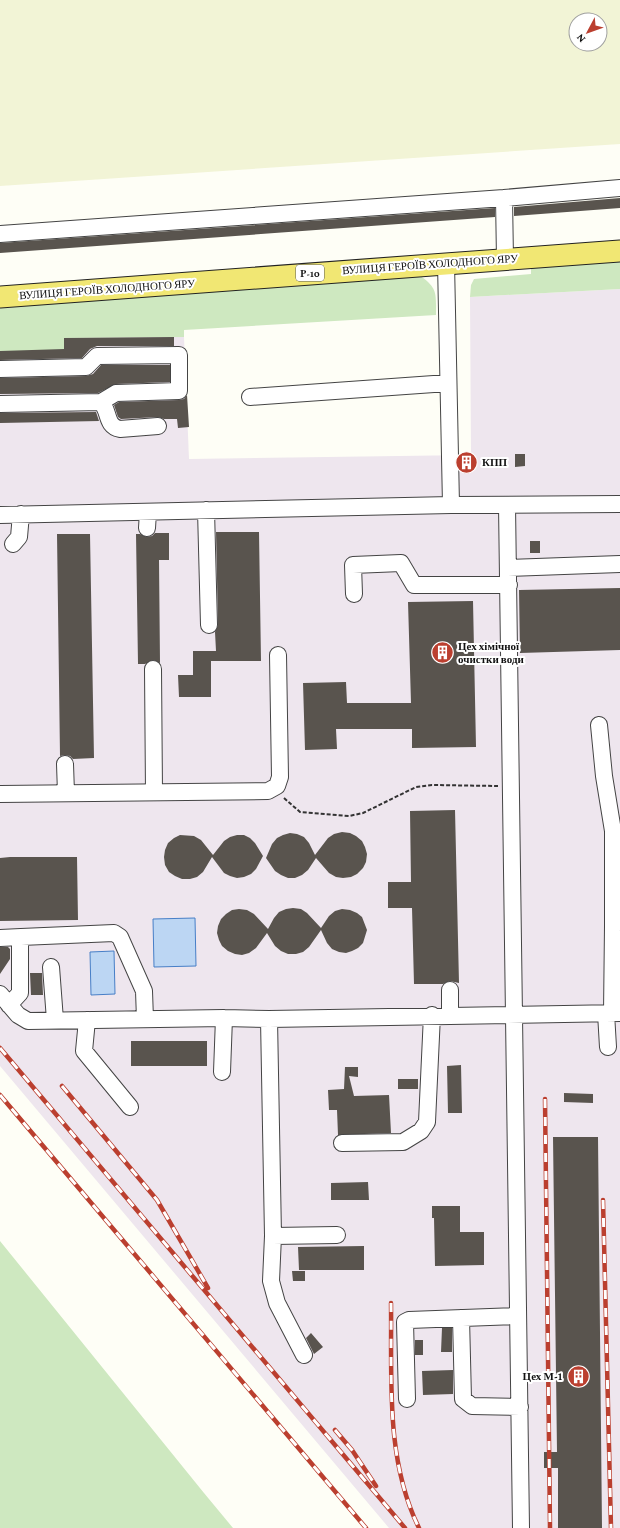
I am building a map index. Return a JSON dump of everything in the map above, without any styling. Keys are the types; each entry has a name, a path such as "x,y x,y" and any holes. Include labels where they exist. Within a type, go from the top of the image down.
{"main road":[{"name":"ВУЛИЦЯ ГЕРОЇВ ХОЛОДНОГО ЯРУ","path":"0,297 620,251"}],"lane":[{"path":"0,234 504,198 620,188"},
{"path":"504,198 505,259"},
{"path":"446,263 451,505"},
{"path":"0,369 86,367 97,356 179,355 178,392 116,393 101,402 0,404"},
{"path":"250,397 448,383"},
{"path":"101,402 105,407 108,421 116,428 158,426"},
{"path":"0,515 451,505 620,504"},
{"path":"507,505 521,1528"},
{"path":"206,510 209,625"},
{"path":"146,528 148,512"},
{"path":"13,544 19,537 21,514"},
{"path":"354,594 353,565 401,563 414,586 508,585"},
{"path":"508,568 620,564"},
{"path":"0,794 268,791 277,786 280,777 278,655"},
{"path":"152,669 154,792"},
{"path":"599,725 604,776 616,831 617,922 613,1013 608,1047"},
{"path":"65,764 66,793"},
{"path":"0,938 114,933 120,937 144,991 145,1019"},
{"path":"21,937 20,993 5,1000 18,1015 28,1021 224,1018 269,1019 613,1013"},
{"path":"51,967 55,1020"},
{"path":"450,990 450,1015"},
{"path":"342,1143 403,1142 421,1131 427,1122 432,1015"},
{"path":"222,1072 224,1018"},
{"path":"269,1019 273,1236 271,1281 277,1303 304,1355"},
{"path":"87,1020 84,1051 130,1107"},
{"path":"273,1236 337,1235"},
{"path":"407,1398 405,1322 409,1320 518,1316"},
{"path":"461,1318 463,1399 472,1406 520,1407"}],"path":[{"path":"277,786 284,799 300,812 349,816 363,813 416,787 432,785 511,787"}],"shaded area":[{"path":"620,289 620,1528 389,1528 0,1066 0,351 64,350 64,338 184,337 189,459 471,455 470,297"}],"green space":[{"path":"0,0 620,0 620,144 0,186"},
{"path":"620,259 620,289 470,297 471,285 474,279 531,274 531,265"},
{"path":"419,275 430,284 435,292 436,315 184,330 184,337 64,338 64,351 0,351 0,308"},
{"path":"0,1241 204,1493 233,1528 0,1528"}],"water":[{"path":"195,918 196,966 154,967 153,919"},
{"path":"114,951 115,994 91,995 90,952"}],"building":[{"path":"620,198 620,208 514,216 514,207"},
{"path":"495,208 495,217 0,253 0,243"},
{"path":"174,337 174,346 97,346 90,349 82,358 0,360 0,351 64,349 64,338"},
{"path":"101,365 170,365 170,382 116,384 98,393 0,394 0,378 86,376 93,374"},
{"path":"187,395 189,427 178,428 177,419 164,419 158,417 121,419 118,417 114,405 119,402 179,400 184,399"},
{"path":"96,412 99,421 0,423 0,413"},
{"path":"515,454 525,454 525,466 515,467"},
{"name":"КПП","path":"459,455 472,455 472,469 460,470"},
{"path":"216,532 259,532 261,661 211,661 211,697 179,697 178,675 193,675 193,651 216,651 215,632 218,625"},
{"path":"155,533 169,533 169,560 159,560 160,663 153,660 145,664 138,664 136,534 147,537 152,536"},
{"path":"57,534 90,534 94,758 73,759 70,756 60,756"},
{"path":"530,541 540,541 540,553 530,553"},
{"path":"620,588 620,650 520,653 519,590"},
{"name":"Цех хімічної очистки води","path":"473,601 476,747 412,748 412,729 336,729 337,749 305,750 303,683 346,682 347,703 411,703 408,602"},
{"path":"455,810 459,983 450,981 443,984 414,984 412,908 388,908 388,882 411,882 410,811"},
{"path":"342,832 350,833 362,841 367,854 366,862 363,868 351,877 336,877 329,873 316,858 308,870 302,875 295,878 288,878 275,871 266,858 272,844 277,838 283,835 290,833 304,837 315,855 328,838 334,834"},
{"path":"180,835 194,836 201,840 213,855 224,841 230,837 244,835 255,843 263,856 256,869 251,874 244,877 237,878 224,873 212,857 203,872 197,877 182,879 169,872 165,865 164,857 168,843"},
{"path":"77,857 78,920 0,921 0,858"},
{"path":"293,908 301,909 307,913 321,928 329,916 335,911 342,909 357,913 362,917 367,930 363,943 352,951 346,953 339,952 332,949 327,943 321,930 309,947 303,952 288,954 275,946 267,933 256,948 249,953 242,955 228,951 222,946 219,940 217,933 221,919 232,910 247,910 254,914 268,929 279,912"},
{"path":"0,947 8,947 10,949 10,959 0,974"},
{"path":"30,973 42,973 43,995 31,995"},
{"path":"131,1041 207,1041 207,1066 131,1066"},
{"path":"461,1065 462,1113 448,1113 447,1066"},
{"path":"345,1067 358,1067 358,1077 349,1076 354,1096 389,1095 391,1133 338,1135 337,1110 329,1110 328,1090 344,1089"},
{"path":"398,1079 418,1079 418,1089 398,1089"},
{"path":"564,1093 593,1094 593,1103 564,1102"},
{"name":"Цех М-1","path":"553,1137 598,1137 602,1528 558,1528 558,1468 544,1468 544,1452 557,1452"},
{"path":"368,1182 369,1200 331,1200 331,1183"},
{"path":"432,1206 460,1206 460,1232 484,1232 484,1265 435,1266 434,1218 432,1218"},
{"path":"364,1246 364,1270 299,1270 298,1247"},
{"path":"292,1271 305,1271 305,1281 293,1281"},
{"path":"442,1328 452,1328 452,1352 441,1352"},
{"path":"311,1333 323,1347 314,1354 306,1338"},
{"path":"415,1340 423,1340 423,1355 415,1355"},
{"path":"453,1370 453,1394 423,1395 422,1371"}],"railway":[{"path":"0,1048 405,1528"},
{"path":"62,1086 157,1200 208,1288"},
{"path":"0,1095 366,1528"},
{"path":"545,1099 550,1528"},
{"path":"603,1200 611,1528"},
{"path":"391,1303 391,1389 395,1446 400,1474 408,1502 419,1528"},
{"path":"335,1430 352,1450 376,1486"}],"place":[{"name":"КПП","path":"466,462"},
{"name":"Цех хімічної очистки води","path":"442,652"},
{"name":"Цех М-1","path":"578,1376"}]}
